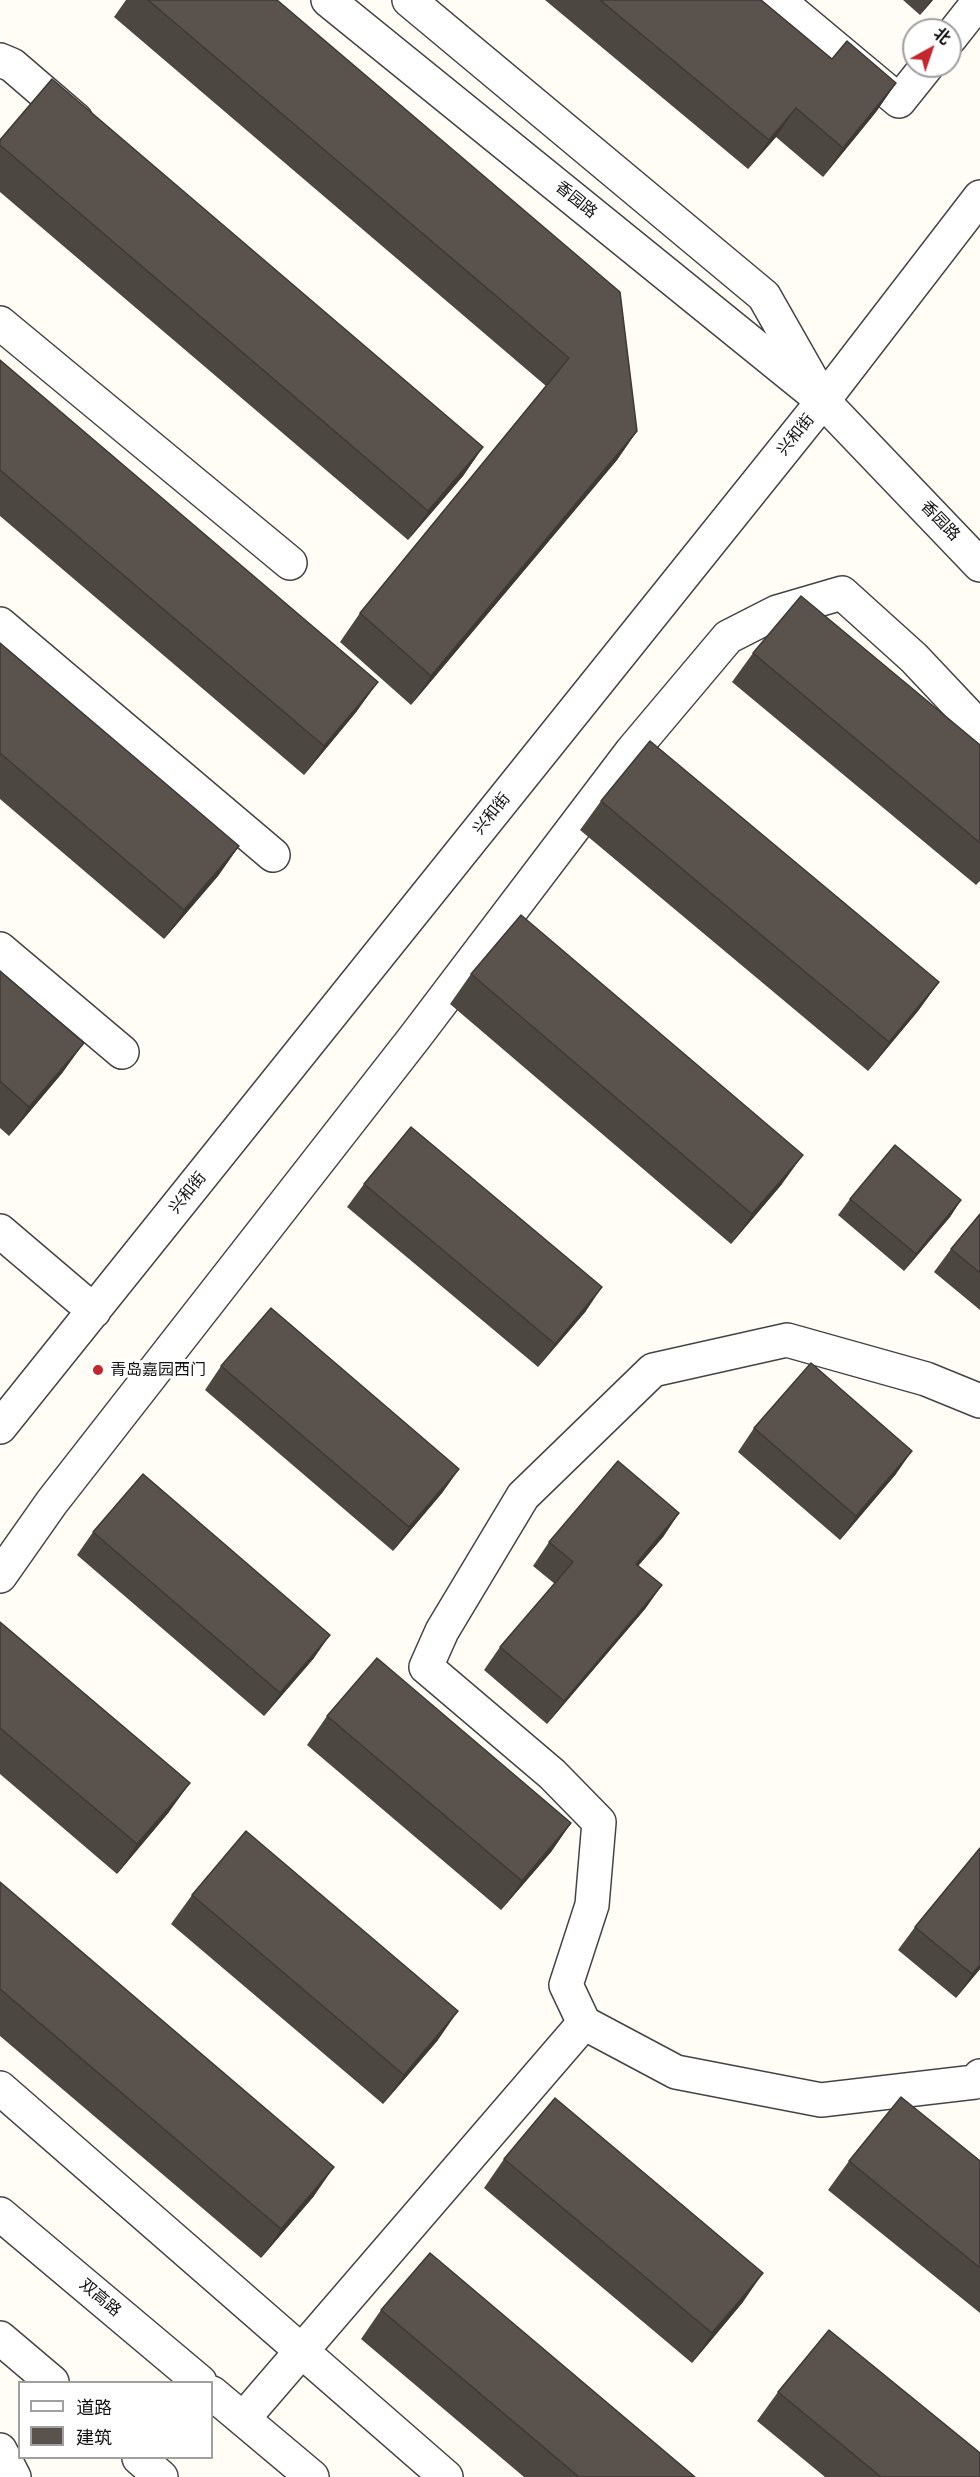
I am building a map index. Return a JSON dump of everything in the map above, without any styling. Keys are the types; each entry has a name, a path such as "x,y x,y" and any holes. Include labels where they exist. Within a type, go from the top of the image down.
{"street":[{"name":"香园路","path":"328,0 824,401 980,565"},
{"name":"香园路","path":"409,0 764,296 824,401"},
{"path":"777,0 899,101 917,78"},
{"path":"962,23 980,0"},
{"path":"0,60 12,65 102,142"},
{"name":"兴和街","path":"0,1427 824,401 980,197"},
{"path":"0,323 290,563"},
{"path":"0,1575 52,1502 408,1046 632,751 728,637 777,612 842,593 914,658 980,728"},
{"path":"0,624 273,855"},
{"path":"0,949 122,1052"},
{"path":"0,1231 94,1311"},
{"path":"980,1401 926,1379 787,1340 653,1370 523,1496 442,1631 426,1667 552,1774 599,1822 592,1905 566,1985 584,2023 676,2072 821,2100 975,2082 980,2076"},
{"path":"243,2419 584,2023"},
{"path":"0,2088 446,2477"},
{"name":"双高路","path":"0,2214 199,2381"},
{"path":"0,2338 51,2381"},
{"path":"213,2394 312,2477"},
{"path":"0,2450 14,2477"},
{"path":"141,2459 161,2477"}],"building":[{"path":"148,0 277,0 620,292 637,431 431,676 360,613 569,358"},
{"path":"600,0 761,0 832,59 847,41 896,83 843,148 796,108 769,140"},
{"path":"52,79 483,447 428,511 0,145 0,140"},
{"path":"0,360 378,682 324,746 0,470"},
{"path":"801,596 980,745 980,843 753,653"},
{"path":"0,643 239,846 184,910 0,753"},
{"path":"650,741 939,982 889,1042 601,801"},
{"path":"521,915 803,1155 752,1214 471,974"},
{"path":"0,971 84,1043 29,1107 0,1081"},
{"path":"411,1127 602,1287 555,1344 364,1184"},
{"path":"895,1145 961,1200 916,1254 850,1199"},
{"path":"980,1214 980,1273 951,1249"},
{"path":"271,1308 459,1469 409,1527 221,1366"},
{"path":"811,1363 912,1451 856,1516 754,1428"},
{"path":"618,1461 679,1513 636,1564 662,1585 564,1701 500,1647 573,1562 549,1542"},
{"path":"143,1474 330,1635 280,1693 93,1532"},
{"path":"0,1622 190,1783 137,1844 0,1728"},
{"path":"377,1658 571,1823 522,1881 327,1716"},
{"path":"246,1831 458,2011 404,2075 192,1895"},
{"path":"980,1848 980,1965 972,1974 915,1927"},
{"path":"0,1882 334,2167 281,2229 0,1989"},
{"path":"901,2097 980,2161 980,2268 849,2161"},
{"path":"555,2098 763,2273 712,2333 504,2159"},
{"path":"430,2253 695,2477 579,2477 381,2310"},
{"path":"829,2330 980,2453 980,2477 881,2477 778,2392"}],"place":[{"name":"青岛嘉园西门","path":"98,1370"}]}
